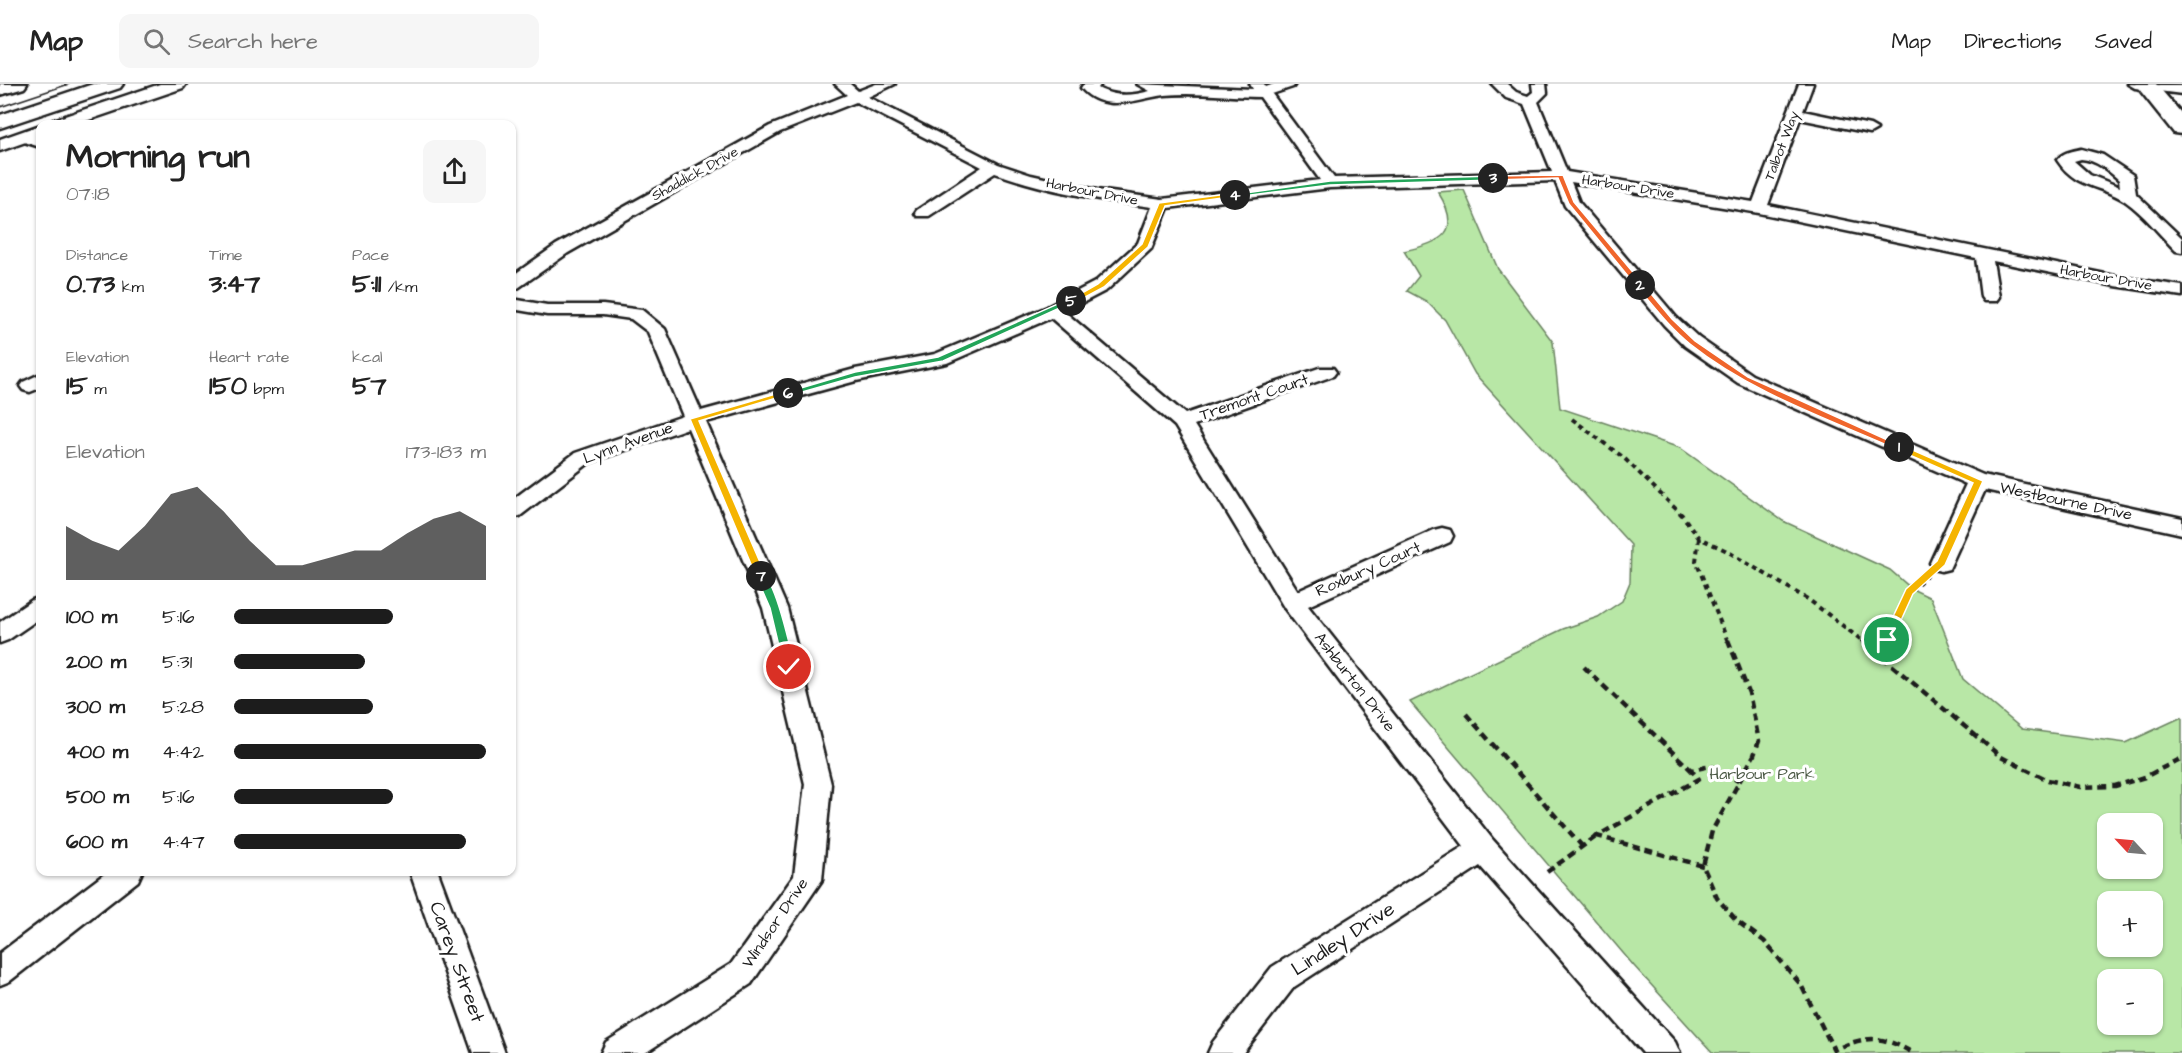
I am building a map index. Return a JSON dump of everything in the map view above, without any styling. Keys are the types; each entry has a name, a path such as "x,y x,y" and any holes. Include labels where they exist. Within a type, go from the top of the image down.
{"main road":[{"path":"0,89 17,84"},
{"path":"0,122 113,84"},
{"path":"2161,89 2182,128"}],"street":[{"path":"72,120 177,84"},
{"name":"Harbour Drive","path":"842,84 857,97 993,167 1026,179 1097,195 1162,204 1330,183 1561,176 1759,208 2115,281 2182,291"},
{"name":"Shaddick Drive","path":"516,281 562,249 775,129 888,84"},
{"path":"1094,84 1088,88 1098,96 1121,99 1141,99 1163,91 1259,88 1288,84"},
{"path":"1144,84 1163,91"},
{"path":"1499,84 1511,95 1530,101 1540,93 1539,84"},
{"name":"Talbot Way","path":"1759,208 1806,84"},
{"path":"1259,88 1330,183"},
{"name":"Westbourne Drive","path":"1530,101 1571,203 1670,321 1692,342 1745,379 1978,481 2182,526"},
{"path":"1794,113 1870,129"},
{"path":"0,145 35,137"},
{"path":"923,213 993,167"},
{"path":"2128,196 2182,248"},
{"name":"Lynn Avenue","path":"516,508 582,458 694,419 855,375 940,359 1053,310 1101,286 1145,245 1162,204"},
{"path":"1984,255 1990,297"},
{"name":"Windsor Drive","path":"516,305 547,310 603,310 636,314 656,329 775,608 818,784 808,880 741,974 616,1053"},
{"name":"Ashburton Drive","path":"1053,310 1182,422 1293,603 1483,849 1664,1053"},
{"name":"Tremont Court","path":"1182,422 1326,372"},
{"path":"1941,563 1978,481"},
{"name":"Roxbury Court","path":"1293,603 1442,536"},
{"path":"0,634 36,609"},
{"name":"Lindley Drive","path":"1224,1053 1283,977 1483,849"},
{"path":"0,971 123,876"},
{"name":"Carey Street","path":"425,876 489,1053"}],"path":[{"path":"1572,419 1624,458 1682,514 1699,538 1725,550 1809,600 1878,652 2001,758 2021,770 2045,781 2078,788 2109,787 2134,782 2182,758"},
{"path":"1699,538 1696,561 1749,693 1759,741 1754,755 1712,831 1702,866 1717,898 1738,922 1764,941 1801,985 1835,1051 1852,1041 1879,1037 1913,1053"},
{"path":"1878,652 1887,640 1909,591 1941,563"},
{"path":"1547,872 1597,836 1699,779 1584,667"},
{"path":"1467,714 1582,846"},
{"path":"1690,770 1711,766 1738,781"},
{"path":"1597,836 1702,866"}],"green space":[{"name":"Harbour Park","path":"1464,190 1498,269 1553,342 1560,408 1680,448 1783,521 1890,570 1912,589 1931,598 1963,679 2022,729 2126,743 2182,717 2182,1053 1713,1053 1634,966 1410,702 1563,629 1598,617 1622,601 1630,582 1631,545 1475,374 1445,320 1426,301 1407,291 1419,276 1404,251 1429,244 1445,233 1449,226 1449,217 1438,192"}],"tram line":[{"path":"0,107 69,84"}],"route":[{"path":"789,667 775,608 694,419 855,375 940,359 1053,310 1101,286 1145,245 1162,204 1330,183 1561,176 1571,203 1670,321 1692,342 1745,379 1978,481 1941,563 1909,591 1887,640"}]}
